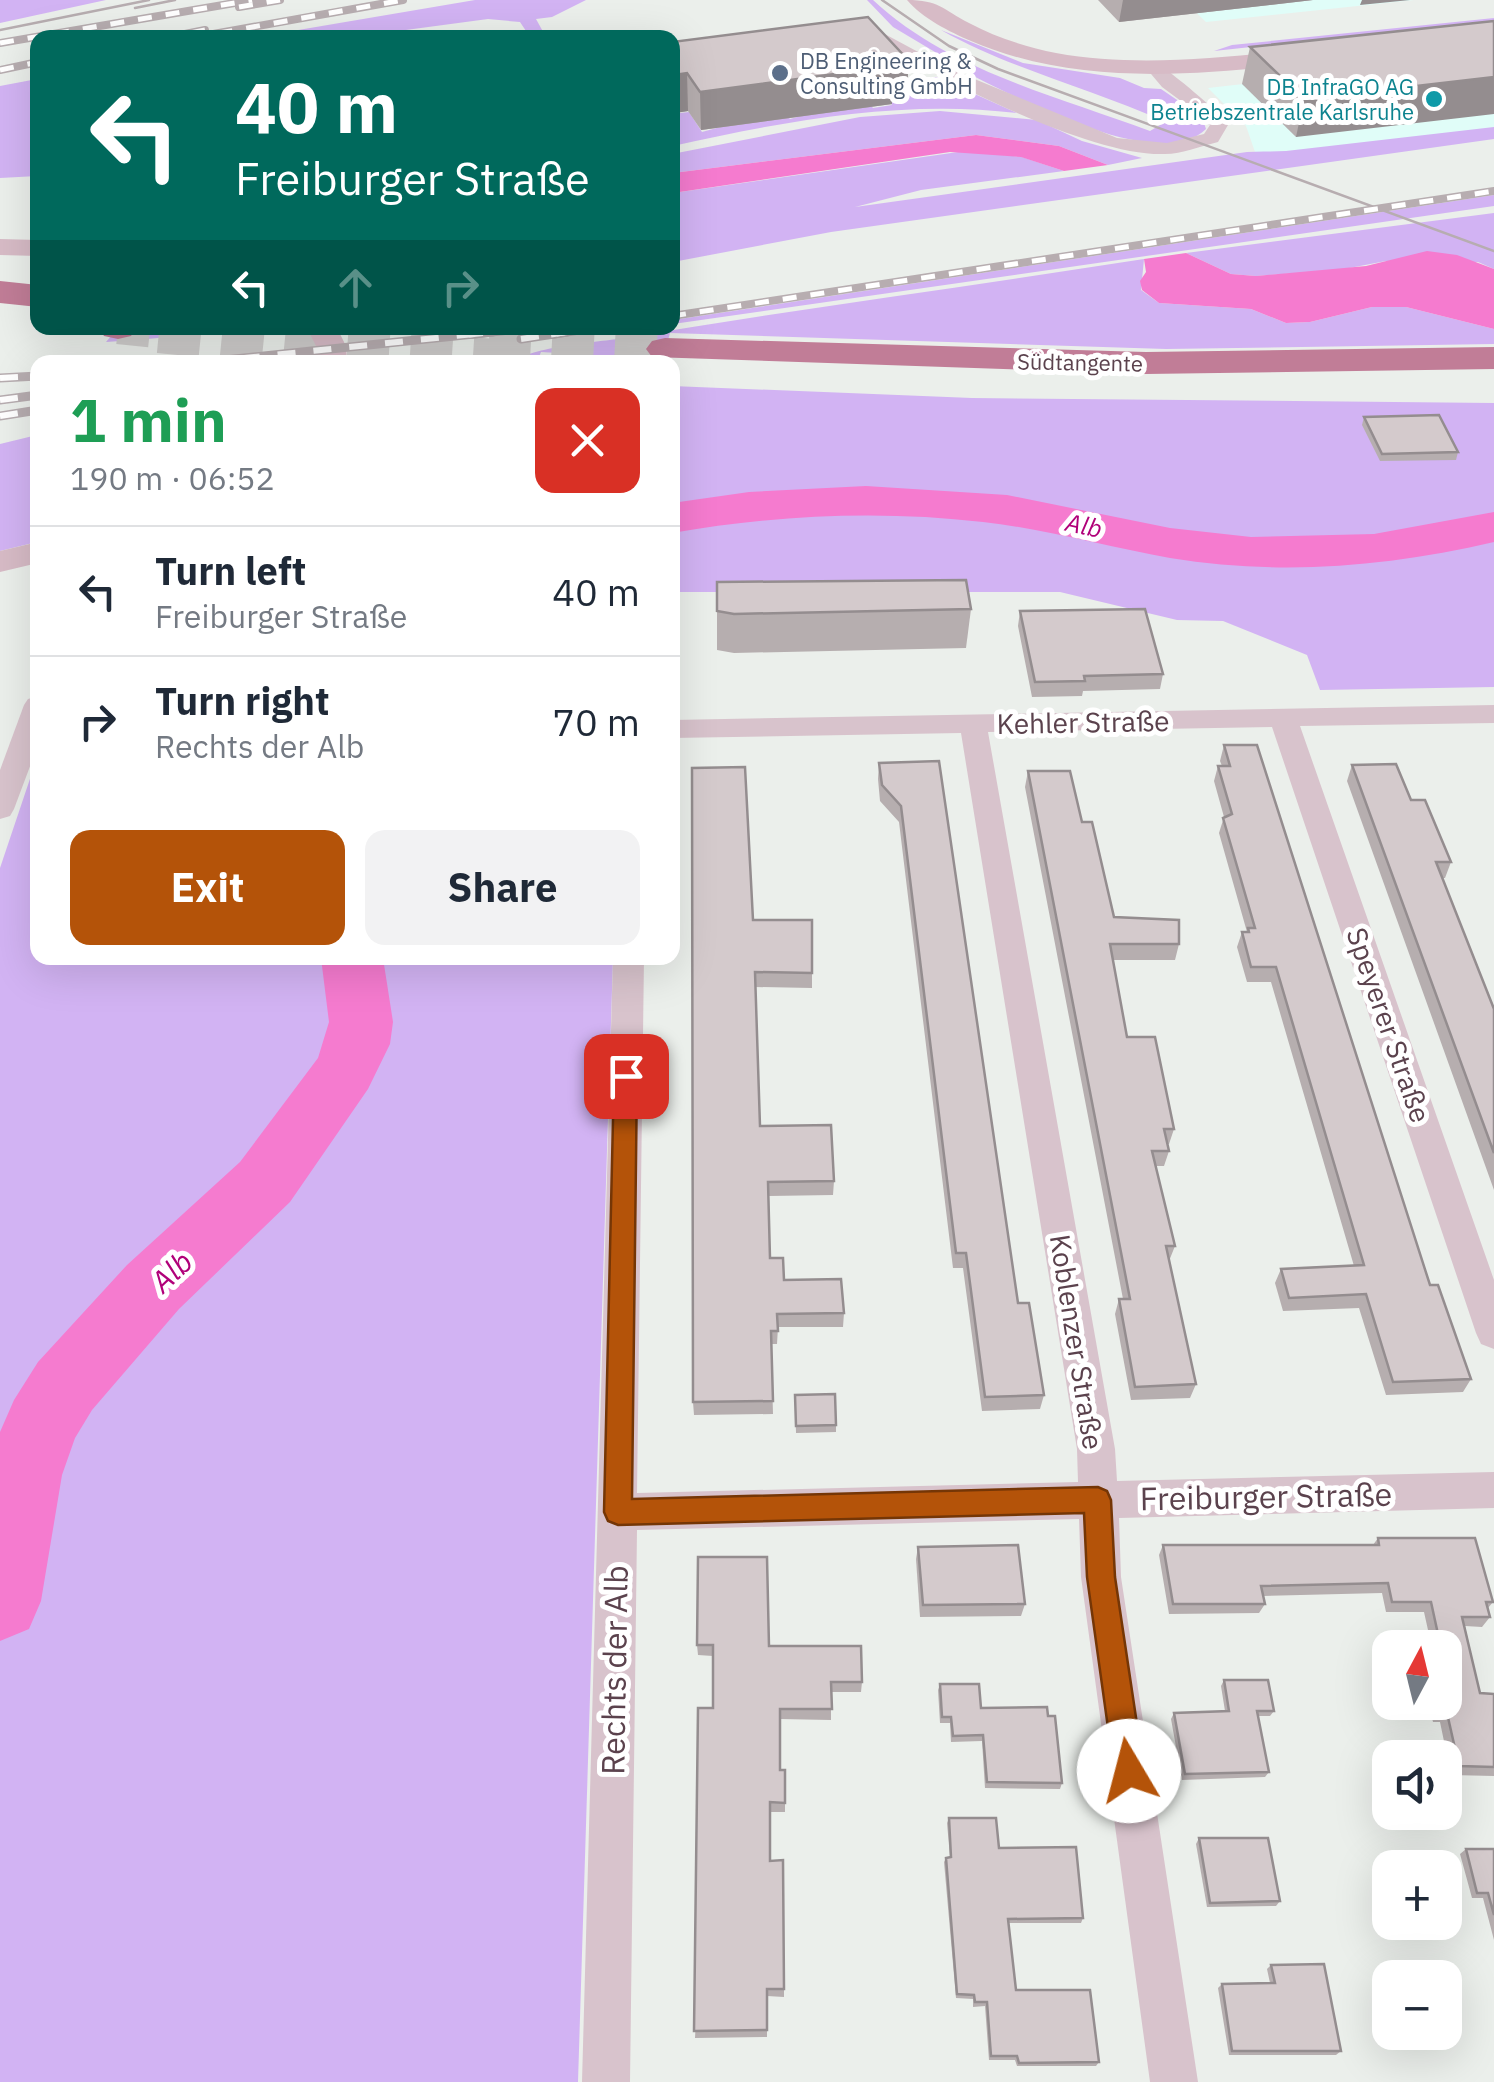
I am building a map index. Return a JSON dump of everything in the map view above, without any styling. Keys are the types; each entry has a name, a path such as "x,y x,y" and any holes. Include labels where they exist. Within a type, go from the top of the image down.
{"highway":[{"path":"0,292 30,295"},
{"path":"0,314 30,317"},
{"name":"Südtangente","path":"680,360 1146,363 1494,358"},
{"name":"Südtangente","path":"680,361 1105,384 1494,381"}],"main road":[{"path":"918,0 967,31 1030,53 1112,67 1198,68 1341,52"},
{"path":"0,247 30,248"},
{"path":"0,562 30,554"}],"street":[{"path":"881,37 942,72 1113,143 1167,149 1211,138 1219,124 1215,118 1176,90 1155,68"},
{"name":"Kehler Straße","path":"680,729 1494,714"},
{"name":"Speyerer Straße","path":"1283,718 1494,1333"},
{"name":"Koblenzer Straße","path":"973,724 1096,1449 1101,1577 1174,2082"},
{"path":"0,809 30,727"},
{"name":"Rechts der Alb","path":"606,2082 628,965"},
{"name":"Freiburger Straße","path":"618,1512 1494,1490"}],"shaded area":[{"path":"0,0 106,0 0,23"},
{"path":"475,0 586,0 552,17 536,19 542,30 525,30 520,22 488,19 406,30 298,30"},
{"path":"867,0 873,0 935,45 1004,79 1150,131 1165,122 996,56 941,30 1023,63 1120,78 1144,88 1161,89 1202,117 1206,129 1182,141 1150,143 1074,122 939,59 935,52 893,27"},
{"path":"1183,0 1414,0 1206,22"},
{"path":"1494,21 1214,51 1232,45"},
{"path":"1494,56 1494,133 1285,162 1255,152 1246,126 1208,88"},
{"path":"937,77 1017,113 930,109 844,115 680,145 680,113 689,112 702,132 782,110 790,119 864,98 873,108 906,98 893,83"},
{"path":"30,80 30,176 0,178 0,86"},
{"path":"940,111 1037,120 1082,141 1142,158 1108,165 1059,146 976,135 680,172 680,152 860,117"},
{"path":"1494,127 1494,139 831,232 680,261 680,192 965,151 1022,157 1064,171 921,190 855,207 1247,152"},
{"path":"976,135 1059,146 1108,165 1064,171 1021,157 950,152 680,192 680,172"},
{"path":"1494,195 1494,206 680,323 680,319"},
{"path":"1494,213 1494,269 1478,262 1386,261 1339,270 1256,276 1231,274 1186,253"},
{"path":"1427,251 1457,255 1494,269 1494,329 1406,307 1372,307 1310,322 1286,323 1251,309 1159,303 1142,290 1140,281 1146,272 1144,259 1186,253 1231,274 1256,276 1366,266"},
{"path":"1144,259 1141,290 1159,303 1251,309 1286,323 1310,322 1372,307 1406,307 1494,329 1494,344 1166,349 680,333 680,329"},
{"path":"112,335 190,335 106,342"},
{"path":"669,335 664,355 527,355 566,346"},
{"path":"680,386 972,398 1494,403 1494,687 1320,690 1307,655 1223,621 1177,620 1060,592 680,592"},
{"path":"30,437 30,544 0,551 0,444"},
{"path":"30,779 30,965 613,965 578,2082 0,2082 0,868"}],"building":[{"path":"868,17 909,61 700,92 687,73 680,74 680,41"},
{"path":"1494,21 1494,77 1304,99 1250,47"},
{"path":"1439,415 1458,452 1382,454 1364,417"},
{"path":"966,580 971,609 734,614 717,611 717,582"},
{"path":"1145,609 1163,674 1035,682 1020,611"},
{"path":"1224,745 1257,745 1430,1285 1438,1285 1471,1379 1393,1382 1366,1294 1289,1298 1281,1269 1364,1265 1276,967 1251,967 1242,932 1255,928 1223,818 1232,814 1218,766 1230,766"},
{"path":"939,761 1018,1303 1029,1303 1044,1395 985,1397 966,1253 956,1253 901,806 882,785 879,763"},
{"path":"1396,764 1411,800 1425,800 1451,862 1436,862 1494,1009 1494,1153 1352,765"},
{"path":"745,767 753,920 812,920 812,973 755,972 760,1126 831,1125 834,1181 768,1182 770,1258 783,1258 784,1280 841,1279 844,1313 777,1314 778,1331 771,1331 773,1401 693,1402 692,768"},
{"path":"1028,771 1070,771 1082,822 1092,822 1114,917 1179,920 1179,944 1110,944 1127,1037 1155,1037 1174,1129 1164,1129 1169,1151 1152,1151 1175,1246 1166,1246 1196,1384 1135,1387 1119,1299 1130,1299"},
{"path":"835,1394 836,1425 796,1426 795,1395"},
{"path":"1378,1538 1475,1538 1493,1602 1486,1602 1490,1617 1462,1617 1480,1693 1494,1694 1494,1767 1462,1766 1462,1740 1453,1740 1449,1720 1462,1720 1462,1630 1437,1630 1431,1602 1392,1602 1388,1583 1261,1586 1265,1604 1173,1604 1163,1545 1379,1545"},
{"path":"1018,1545 1025,1604 923,1605 918,1547"},
{"path":"698,1557 767,1557 769,1646 861,1646 862,1682 831,1682 832,1709 780,1709 780,1770 785,1770 785,1803 770,1802 770,1861 783,1860 784,1989 767,1989 767,2030 694,2031 698,1708 713,1708 713,1645 697,1645"},
{"path":"1224,1680 1268,1680 1274,1711 1257,1711 1269,1772 1185,1774 1174,1713 1229,1711"},
{"path":"940,1684 979,1684 981,1708 1047,1707 1048,1716 1055,1716 1062,1783 987,1782 983,1735 953,1736 951,1717 942,1717"},
{"path":"949,1818 996,1818 999,1848 1076,1847 1083,1918 1008,1919 1016,1990 1090,1990 1099,2062 1019,2063 1017,2056 991,2056 987,2002 975,2002 974,1995 957,1994 946,1858 951,1857"},
{"path":"1199,1838 1268,1838 1280,1901 1210,1903"},
{"path":"1466,1849 1494,1849 1494,1915 1488,1893 1477,1893"},
{"path":"1324,1964 1341,2051 1232,2051 1222,1984 1275,1983 1271,1965"}],"waterway":[{"name":"Alb","path":"680,517 788,503 944,504 1030,514 1210,549 1292,553 1414,544 1494,527"},
{"name":"Alb","path":"0,1601 23,1475 41,1425 65,1386 153,1287 265,1182 345,1071 357,1044 361,1022 353,965"}],"tunnel":[{"path":"189,335 419,355"},
{"path":"489,340 665,349"}],"tram line":[{"path":"0,30 149,0"},
{"path":"135,8 175,0"},
{"path":"882,0 949,46 998,69 1494,251"}],"railway":[{"path":"76,30 252,0"},
{"path":"239,7 280,0"},
{"path":"236,30 403,0"},
{"path":"0,43 30,38"},
{"path":"0,70 30,64"},
{"path":"680,315 1494,191"},
{"path":"273,355 464,335"},
{"path":"521,339 547,335"},
{"path":"0,378 30,376"},
{"path":"0,400 30,396"},
{"path":"0,416 30,411"}],"place":[{"name":"DB Engineering & Consulting GmbH","path":"780,73"},
{"name":"DB InfraGO AG Betriebszentrale Karlsruhe","path":"1434,99"}],"route":[{"path":"626,1076 618,1512 1098,1500 1101,1577 1129,1771"}]}
